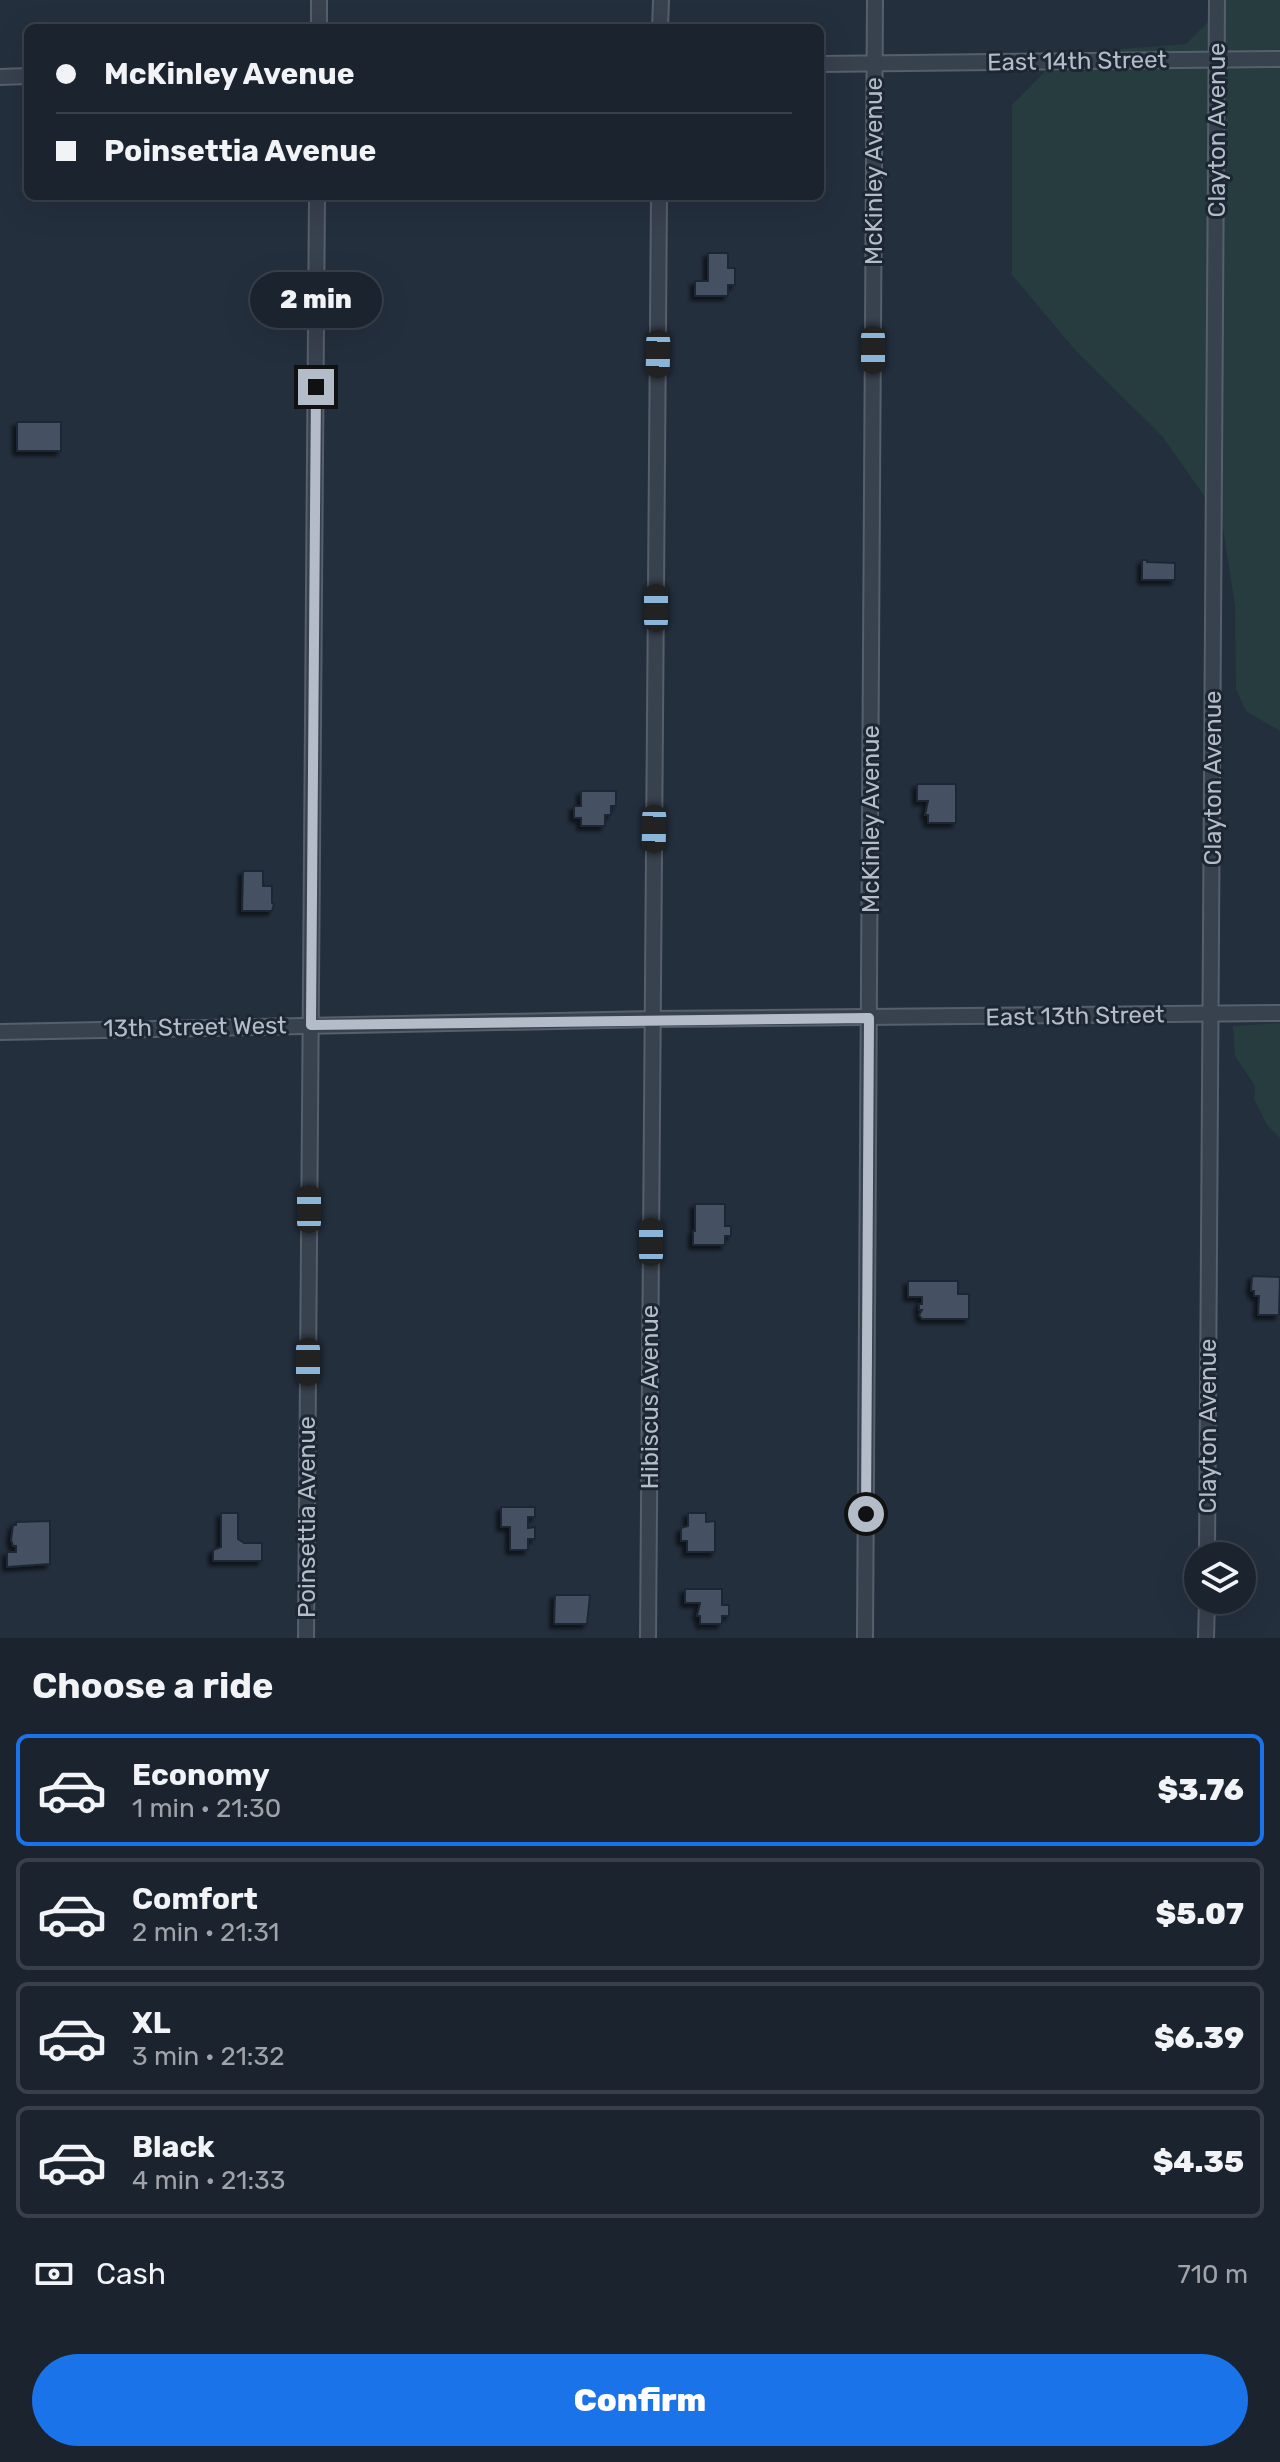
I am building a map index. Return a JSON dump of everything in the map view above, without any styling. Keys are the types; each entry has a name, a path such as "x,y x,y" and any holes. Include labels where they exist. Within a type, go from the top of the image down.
{"street":[{"path":"319,0 319,24"},
{"path":"660,24 661,0"},
{"name":"McKinley Avenue","path":"865,1638 875,0"},
{"name":"Clayton Avenue","path":"1207,1542 1217,0"},
{"name":"East 14th Street","path":"824,64 1280,59"},
{"path":"0,77 24,76"},
{"name":"Poinsettia Avenue","path":"306,1638 317,200"},
{"name":"Hibiscus Avenue","path":"648,1638 659,200"},
{"name":"East 13th Street","path":"869,1018 1280,1013"},
{"name":"13th Street West","path":"0,1032 653,1019 869,1018"},
{"path":"1206,1638 1207,1614"}],"green space":[{"path":"1225,0 1280,0 1280,731 1246,711 1236,689 1235,606 1222,521 1162,436 1077,352 1012,275 1012,105 1058,58 1186,44 1224,6"},
{"path":"1280,1023 1280,1138 1267,1125 1254,1099 1255,1086 1235,1056 1233,1026"}],"building":[{"path":"708,253 728,253 728,268 735,268 735,285 728,285 728,296 695,296 695,281 708,281"},
{"path":"17,422 61,422 61,451 17,451"},
{"path":"1142,560 1175,563 1175,580 1142,580"},
{"path":"917,784 956,784 956,823 928,823 928,815 925,815 928,801 917,801"},
{"path":"581,791 616,791 616,806 611,806 611,815 605,815 605,826 581,826 581,818 574,818 574,806 581,806"},
{"path":"243,871 263,871 263,886 272,886 272,911 242,911"},
{"path":"695,1204 725,1204 725,1226 731,1226 731,1236 725,1236 725,1245 693,1245"},
{"path":"1252,1276 1280,1277 1279,1315 1258,1315 1259,1296 1254,1296 1254,1291 1251,1291"},
{"path":"908,1281 958,1281 958,1294 969,1294 969,1319 922,1319 919,1304 922,1304 922,1297 908,1297"},
{"path":"501,1507 535,1507 535,1517 528,1517 528,1528 535,1527 535,1539 528,1539 528,1550 510,1550 510,1527 501,1527"},
{"path":"221,1513 238,1513 238,1539 244,1543 262,1543 262,1561 213,1561 213,1550 221,1547"},
{"path":"688,1513 706,1513 706,1522 715,1521 715,1552 687,1552 687,1541 681,1541 681,1528 688,1526"},
{"path":"50,1521 50,1564 7,1567 7,1552 16,1552 11,1540 13,1525 16,1522"},
{"path":"685,1589 722,1589 722,1605 729,1605 729,1616 722,1616 722,1624 700,1624 700,1616 697,1616 700,1603 685,1603"},
{"path":"555,1595 590,1595 587,1624 554,1624"}],"route":[{"path":"316,387 311,1025 869,1018 866,1514"}]}
